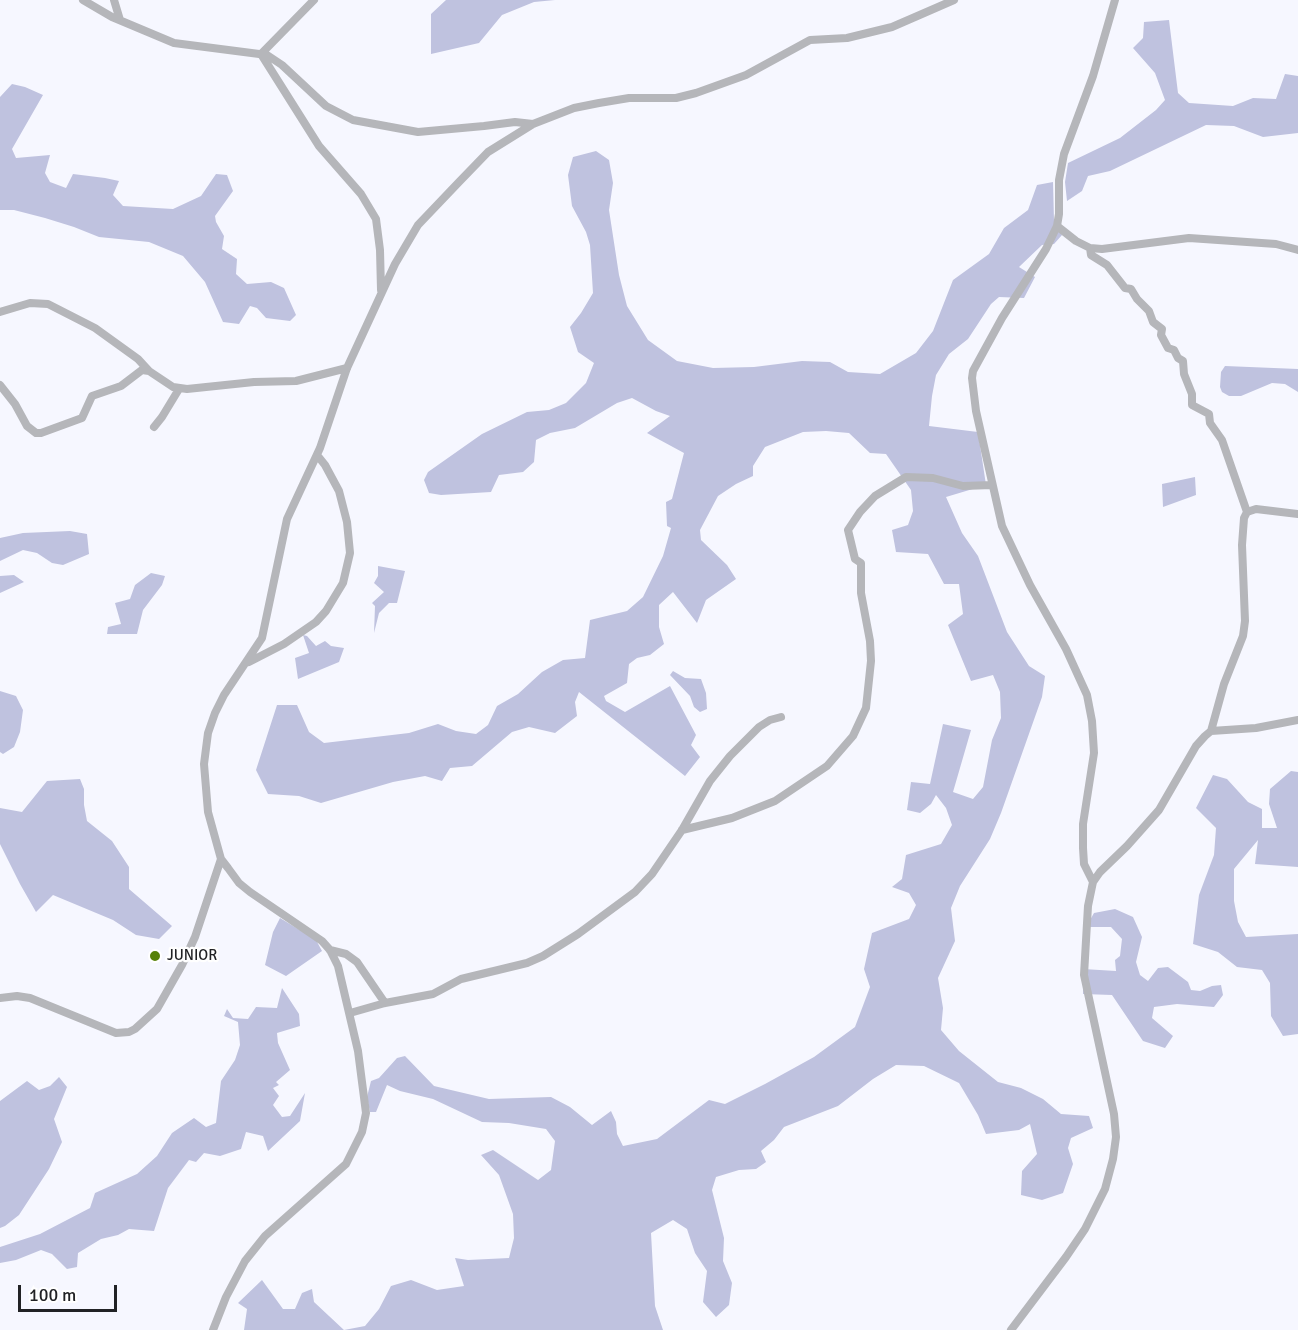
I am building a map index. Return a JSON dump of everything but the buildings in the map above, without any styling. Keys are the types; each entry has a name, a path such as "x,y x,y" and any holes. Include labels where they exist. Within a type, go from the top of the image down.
{"street":[{"path":"83,0 120,20 174,43 261,54 273,58 326,106 353,120 418,132 515,122 533,124"},
{"path":"114,0 120,20"},
{"path":"261,54 314,0"},
{"path":"213,1330 226,1297 252,1252 265,1236 346,1164 362,1132 366,1113 358,1051 350,1013 340,972 330,950 312,933 250,892 233,876 221,859 207,804 204,764 206,742 220,702 262,638 287,519 317,455 347,368 381,292 406,244 434,206 488,152 533,124 574,108 599,103 629,98 676,98 696,93 746,75 810,40 848,38 892,27 954,0"},
{"path":"1093,882 1084,864 1083,848 1083,824 1094,753 1092,721 1087,695 1066,649 1030,585 1002,526 972,390 973,370 1058,226 1059,180 1064,154 1093,76 1115,0"},
{"path":"261,54 319,146 361,194 376,219 380,250 381,292"},
{"path":"1058,226 1076,241 1090,248 1116,249 1189,238 1276,244 1298,250"},
{"path":"1090,248 1091,255 1107,265 1125,288 1131,289 1149,311 1153,322 1162,329 1161,335 1168,348 1174,350 1182,361 1184,374 1192,394 1192,405 1209,414 1210,423 1222,440 1247,512"},
{"path":"0,312 30,303 48,304 94,328 130,353 149,371 179,389 254,382 296,381 347,368"},
{"path":"0,385 15,404 27,426 41,434 82,418 92,396 121,386 142,370 149,371"},
{"path":"153,427 179,389"},
{"path":"246,664 284,644 315,622 326,611 343,583 350,554 347,522 339,491 317,455"},
{"path":"682,830 732,818 775,801 827,766 853,736 866,708 871,661 870,641 861,593 861,563 855,559 848,530 860,512 875,496 906,477 933,478 963,486 992,485"},
{"path":"1011,1330 1085,1229 1105,1189 1113,1159 1116,1137 1114,1114 1084,975 1089,893 1100,872 1160,810 1196,746 1211,731 1224,684 1243,636 1245,621 1242,544 1244,518 1247,512 1256,509 1298,514"},
{"path":"350,1013 385,1003 433,994 461,979 527,963 543,956 578,934 635,892 652,874 682,830 710,782 730,756 759,727 770,720 781,717"},
{"path":"1211,731 1256,728 1298,720"},
{"path":"0,998 18,996 30,998 116,1033 135,1029 157,1009 182,965 195,938 221,859"},
{"path":"330,950 352,958 385,1003"}],"shaded area":[{"path":"446,0 555,0 534,2 502,15 479,43 431,54 431,14"},
{"path":"1169,20 1178,93 1189,103 1233,106 1253,98 1276,99 1285,74 1298,76 1298,133 1263,137 1234,126 1206,125 1110,171 1088,176 1082,191 1067,201 1065,182 1068,163 1120,138 1156,110 1165,100 1155,73 1133,48 1143,38 1144,22"},
{"path":"12,84 43,95 12,149 16,158 50,155 45,173 50,182 66,188 73,174 119,181 113,195 123,206 173,209 201,196 216,174 227,175 233,191 215,216 224,236 222,249 237,259 236,274 247,284 271,282 284,288 296,315 290,321 266,318 257,308 250,306 239,324 223,322 205,282 183,256 149,242 99,237 45,218 14,210 0,210 0,97"},
{"path":"596,151 609,160 613,183 609,210 619,275 627,306 648,340 677,361 713,368 754,367 802,361 830,362 848,372 880,374 916,353 933,331 953,280 989,254 1004,228 1028,210 1037,185 1053,182 1054,221 1062,235 1054,244 1042,245 1019,267 1035,277 1024,298 999,297 991,304 968,339 949,354 936,375 929,426 978,432 986,485 946,497 962,533 978,556 1007,632 1029,666 1045,676 1042,697 1001,813 990,839 960,886 951,908 955,941 938,978 943,1008 941,1030 959,1051 998,1082 1021,1088 1043,1099 1061,1114 1089,1116 1093,1128 1071,1138 1068,1148 1073,1164 1063,1193 1042,1200 1021,1195 1022,1171 1037,1154 1030,1124 1019,1130 986,1134 978,1115 959,1083 924,1066 896,1065 873,1079 838,1106 784,1127 761,1151 766,1162 756,1169 739,1170 716,1177 712,1190 724,1238 723,1261 732,1283 729,1305 716,1317 703,1302 707,1271 695,1253 687,1229 673,1220 651,1233 655,1306 663,1330 344,1330 365,1326 379,1309 391,1286 411,1280 437,1290 464,1286 455,1258 468,1260 509,1258 514,1238 513,1214 499,1175 481,1155 493,1150 538,1180 551,1170 555,1141 546,1129 509,1123 482,1122 433,1099 400,1091 387,1085 376,1112 370,1112 367,1097 371,1081 379,1078 397,1058 405,1056 434,1086 489,1099 551,1097 570,1107 592,1125 611,1111 623,1146 657,1139 709,1100 725,1104 814,1057 855,1027 870,987 864,969 872,933 909,919 916,905 909,893 892,887 902,879 906,855 941,844 952,825 946,808 936,795 931,804 920,813 907,810 911,782 930,784 943,724 971,730 953,792 973,799 983,787 992,740 1001,718 1000,692 993,675 971,681 948,625 963,614 959,584 944,584 928,554 896,552 892,530 908,525 913,511 911,490 886,454 870,453 849,433 803,432 765,447 753,466 753,476 718,496 700,530 701,540 727,565 736,579 706,600 697,623 673,592 659,605 659,627 664,644 650,655 637,658 629,664 627,683 604,696 606,701 625,712 670,686 696,735 691,745 700,757 685,776 579,692 575,702 577,716 555,733 529,727 512,732 472,766 450,768 442,781 425,776 393,782 321,803 299,796 268,794 256,770 277,705 297,705 309,732 324,743 409,733 438,724 456,731 476,734 488,725 497,706 518,694 542,672 563,660 585,658 590,620 627,611 643,597 663,556 671,528 667,526 666,502 672,499 684,453 647,433 670,416 632,398 617,403 575,428 550,433 536,440 534,462 523,472 499,475 491,492 441,495 429,493 424,480 428,472 482,434 527,412 549,410 566,403 586,383 594,363 578,352 570,327 593,293 590,245 586,232 572,206 568,175 573,157"},
{"path":"1225,366 1298,369 1298,392 1285,384 1272,383 1241,396 1229,396 1222,392 1220,387 1221,372"},
{"path":"1195,477 1196,495 1163,507 1162,484"},
{"path":"70,531 87,534 89,554 63,565 52,563 37,553 23,550 0,561 0,538 23,533"},
{"path":"378,566 405,571 397,603 389,603 379,613 374,633 375,606 372,603 384,592 374,583 378,576"},
{"path":"151,573 165,576 162,585 143,610 137,634 107,634 108,627 121,624 115,603 130,599 135,585"},
{"path":"14,575 24,582 0,593 0,576"},
{"path":"303,635 307,636 316,646 325,641 331,646 344,648 339,662 298,679 295,658 309,653"},
{"path":"673,671 685,678 701,679 706,693 707,709 700,712 694,707 690,696 670,675"},
{"path":"0,691 16,696 23,710 20,732 14,747 3,754 0,752"},
{"path":"1291,771 1298,772 1298,867 1255,864 1258,840 1234,869 1234,901 1238,922 1246,937 1298,934 1298,1034 1283,1036 1271,1016 1270,983 1262,970 1237,967 1218,952 1193,944 1199,895 1214,855 1216,828 1196,808 1213,775 1227,779 1248,802 1262,809 1262,828 1277,828 1269,804 1270,789"},
{"path":"80,779 84,789 87,821 112,841 129,867 129,889 172,926 159,939 136,935 113,920 53,895 36,912 0,844 0,808 22,812 47,781"},
{"path":"1115,909 1133,917 1142,937 1136,962 1140,975 1148,981 1158,968 1168,967 1188,982 1191,990 1200,991 1221,985 1223,995 1214,1007 1177,1004 1154,1007 1152,1018 1173,1036 1165,1048 1143,1041 1112,995 1083,994 1083,969 1116,971 1115,960 1120,956 1122,939 1111,927 1086,927 1094,913"},
{"path":"280,918 316,940 322,951 286,976 265,965 273,932"},
{"path":"282,988 299,1014 300,1026 277,1033 278,1043 290,1070 276,1082 279,1085 273,1088 279,1096 273,1105 282,1117 290,1116 305,1093 300,1121 268,1151 263,1136 246,1132 241,1149 220,1156 204,1153 196,1162 189,1160 168,1188 154,1231 129,1229 118,1235 101,1239 78,1253 77,1267 67,1269 52,1254 41,1250 16,1260 0,1263 0,1247 40,1234 90,1208 95,1193 137,1174 157,1156 172,1133 194,1118 206,1127 216,1123 221,1081 235,1060 240,1045 238,1022 224,1016 227,1009 233,1018 248,1019 256,1007 277,1008"},
{"path":"59,1077 67,1087 54,1119 62,1142 49,1169 19,1215 0,1228 0,1101 27,1081 39,1090 50,1086"},
{"path":"262,1280 283,1309 295,1309 302,1293 312,1289 314,1302 344,1330 244,1330 247,1309 238,1303"}],"place":[{"name":"JUNIOR","path":"155,956"}]}
